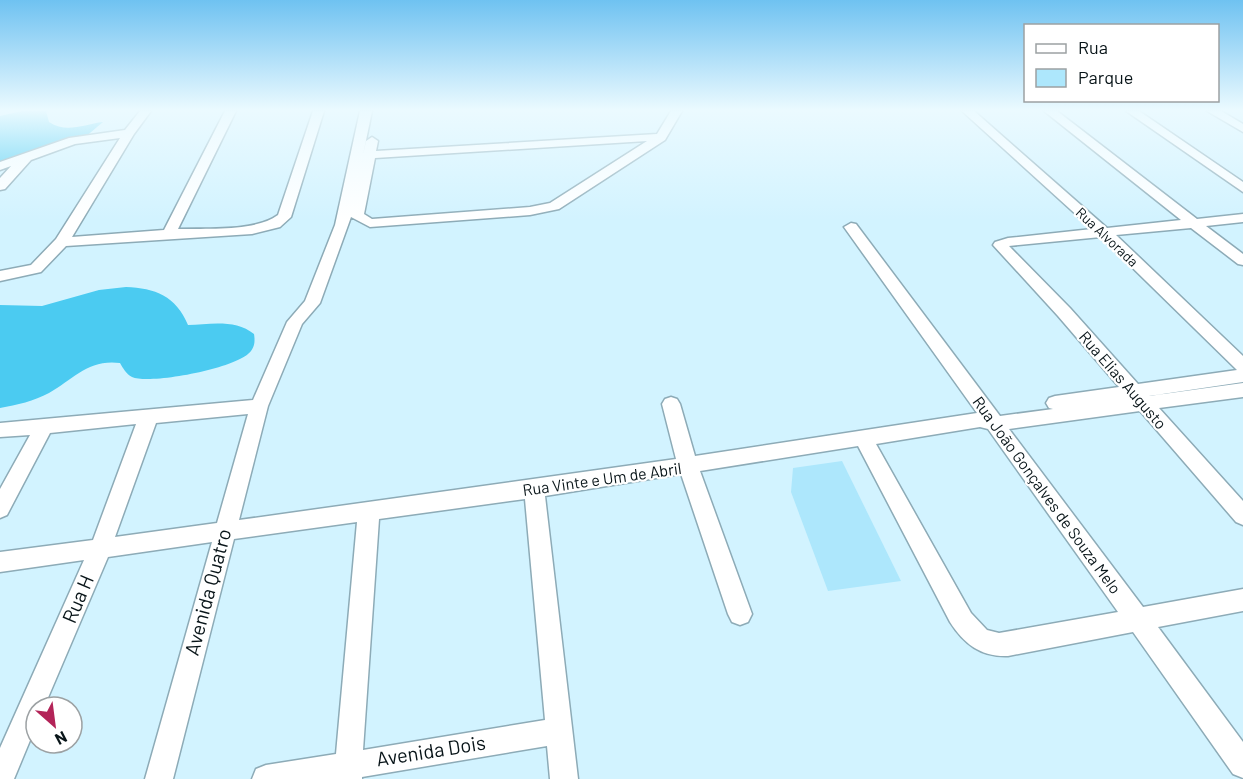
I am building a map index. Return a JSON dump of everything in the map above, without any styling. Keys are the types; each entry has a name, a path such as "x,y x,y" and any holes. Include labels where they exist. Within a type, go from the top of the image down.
{"street":[{"path":"0,166 55,147"},
{"path":"0,276 36,269 62,242 120,147"},
{"path":"169,234 213,147"},
{"path":"62,242 252,230 275,224 284,217 306,147"},
{"name":"Avenida Quatro","path":"159,779 223,533 259,406 295,322 312,303 342,225 358,147"},
{"path":"371,147 357,216 370,223 530,211 554,206 645,147"},
{"path":"369,155 493,147"},
{"name":"Rua Alvorada","path":"1009,147 1104,232 1243,366"},
{"path":"1096,147 1243,261"},
{"path":"1184,147 1243,188"},
{"path":"0,186 26,158"},
{"path":"1104,232 1243,218"},
{"name":"Rua João Gonçalves de Souza Melo","path":"851,227 988,419 1243,764"},
{"name":"Rua Elias Augusto","path":"1104,232 1008,242 1000,245 1064,312 1243,516"},
{"name":"Rua Vinte e Um de Abril","path":"1138,398 1243,376"},
{"name":"Rua Vinte e Um de Abril","path":"0,562 534,489 1138,398 1243,390"},
{"path":"671,404 688,466 740,614"},
{"path":"0,430 259,406"},
{"name":"Rua H","path":"0,779 100,549 149,416"},
{"path":"0,509 44,426"},
{"path":"864,440 958,614 972,634 982,642 1008,644 1243,600"},
{"path":"534,489 564,779"},
{"path":"349,771 369,512"},
{"name":"Avenida Dois","path":"266,779 349,771 560,731"}],"green space":[{"path":"842,461 901,581 828,591 791,492 793,468"}],"shaded area":[{"path":"0,147 59,147 0,169"},
{"path":"126,287 146,289 171,300 188,325 231,324 247,329 254,334 253,347 243,357 213,369 156,379 132,377 120,363 99,364 82,371 43,396 0,408 0,305 42,306 99,290"}]}
